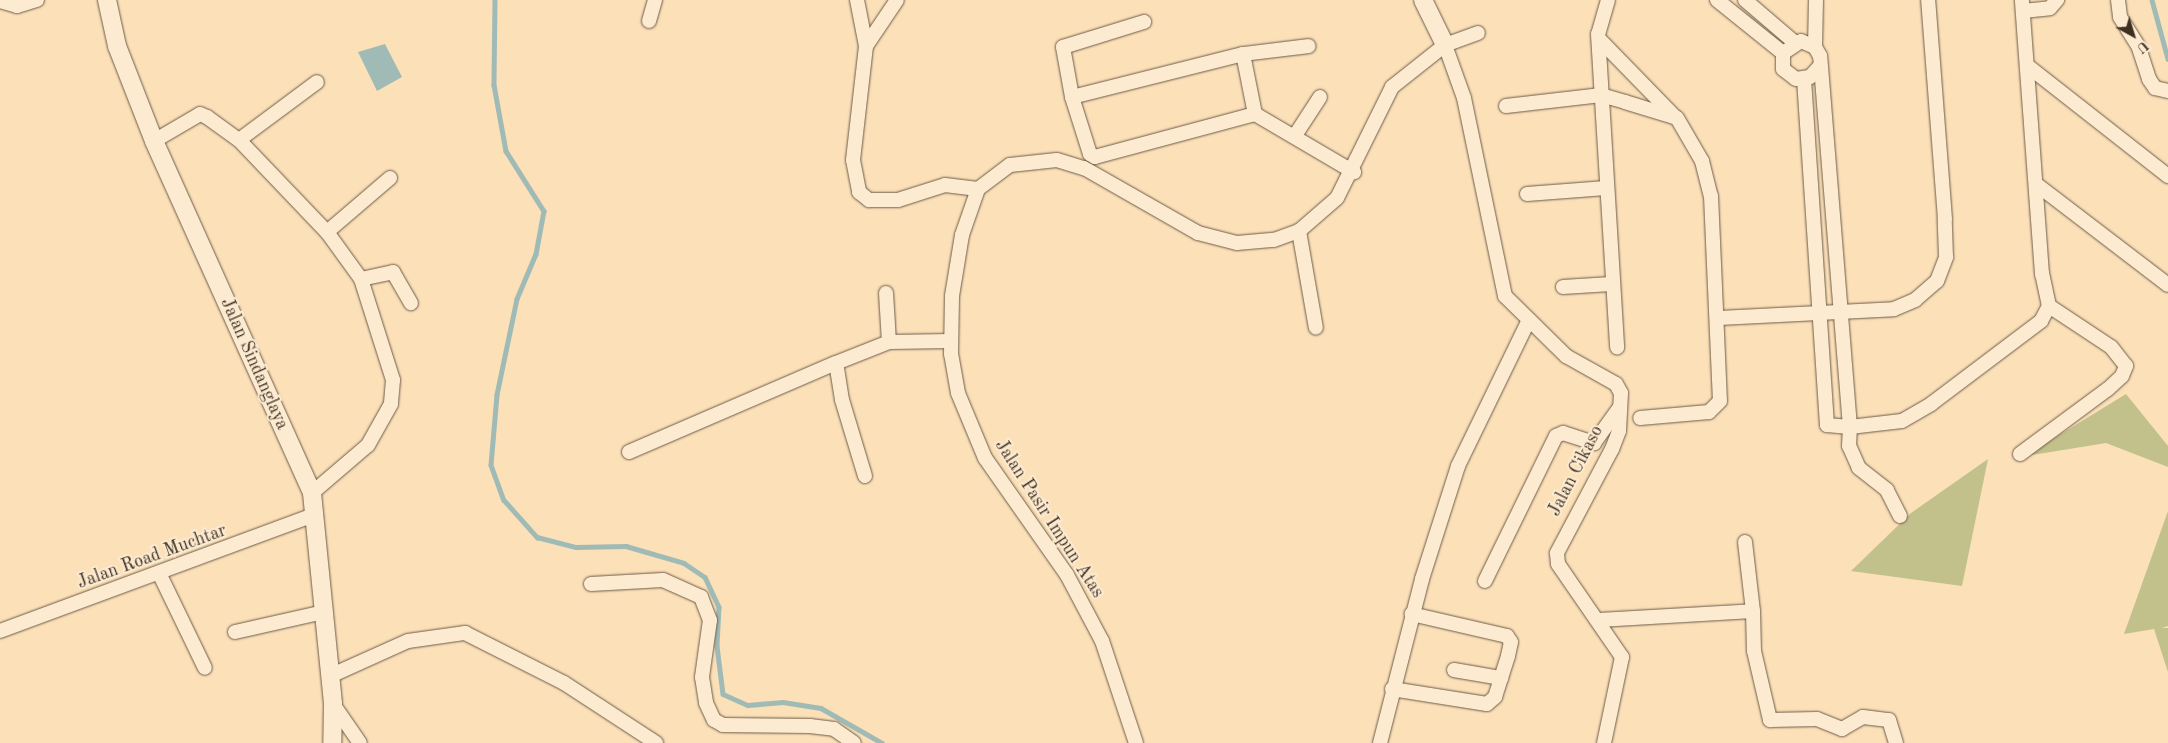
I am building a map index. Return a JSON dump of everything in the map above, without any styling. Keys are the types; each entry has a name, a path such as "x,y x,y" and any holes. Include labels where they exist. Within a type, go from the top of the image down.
{"street":[{"path":"0,1 17,6 37,0"},
{"name":"Jalan Sindanglaya","path":"107,0 117,46 154,140 312,493 316,514 333,704 332,743"},
{"path":"648,21 655,0"},
{"path":"857,0 866,46 853,160 860,192 869,200 898,200 945,186 978,189 1010,165 1058,160 1084,168 1171,219 1222,240 1254,243 1300,231 1337,198 1354,172 1392,87 1445,45 1478,33"},
{"path":"866,46 896,0"},
{"path":"1423,0 1445,45 1464,98 1505,296 1571,360 1616,384 1622,404 1594,443 1563,433 1556,436 1485,581"},
{"path":"1608,0 1599,39 1611,284 1617,347"},
{"path":"1717,0 1783,53"},
{"path":"1744,0 1794,42 1815,47"},
{"path":"1816,0 1815,47 1826,93 1840,313 1850,427 1849,446 1858,468 1887,490 1900,516"},
{"path":"1719,318 1894,309 1915,300 1936,281 1946,257 1928,0"},
{"path":"1804,79 1827,425 1850,427 1902,421 1931,404 2041,321 2049,306 2042,274 2029,67 2022,6 2050,8 2057,0"},
{"path":"2118,0 2120,17 2139,48 2149,79 2155,88 2168,92"},
{"path":"1144,22 1063,47 1072,97 1090,154 1095,157 1255,114 1296,134 1354,172"},
{"path":"1599,39 1677,118 1702,160 1711,196 1722,384 1717,406 1709,412 1640,418"},
{"path":"1794,42 1783,53 1783,69 1804,79"},
{"path":"1072,97 1243,54 1309,46"},
{"path":"1243,54 1255,114"},
{"path":"1804,79 1819,67"},
{"path":"2029,67 2168,176"},
{"path":"238,140 317,82"},
{"path":"1506,106 1601,95 1677,118"},
{"path":"1296,134 1320,97"},
{"path":"154,140 200,114 238,140 327,232 361,279 393,380 391,404 368,445 312,493"},
{"path":"327,232 390,178"},
{"path":"2036,184 2168,285"},
{"path":"1527,194 1606,188"},
{"name":"Jalan Pasir Impun Atas","path":"978,189 956,264 951,340 958,394 985,458 1067,575 1094,624 1136,743"},
{"path":"1300,231 1316,328"},
{"path":"361,279 393,272 411,304"},
{"path":"1562,287 1611,284"},
{"path":"886,293 889,342"},
{"path":"2020,454 2108,389 2122,376 2126,366 2111,347 2049,306"},
{"path":"1380,743 1392,688 1412,614 1458,466 1529,320"},
{"path":"629,452 889,342 951,340"},
{"path":"836,363 842,400 865,476"},
{"name":"Jalan Cikaso","path":"1604,743 1622,668 1614,640 1558,564 1557,553 1612,449 1622,404"},
{"name":"Jalan Road Muchtar","path":"0,632 160,575 316,514"},
{"path":"1745,542 1753,611 1754,651 1770,720 1817,719 1842,729 1863,717 1889,720 1896,743"},
{"path":"160,575 204,668"},
{"path":"591,584 663,580 701,597 710,620 702,677 706,704 714,720 723,725 810,726 834,729 854,743"},
{"path":"1599,620 1753,611"},
{"path":"235,632 324,612"},
{"path":"1392,688 1487,704 1495,697 1511,642 1507,636 1412,614"},
{"path":"330,676 408,641 464,632 564,683 656,743"},
{"path":"1454,670 1500,678"},
{"path":"333,704 360,743"}],"shaded area":[{"path":"2126,394 2168,446 2168,467 2106,443 2025,456"},
{"path":"1988,459 1962,586 1851,571 1911,513"},
{"path":"2168,511 2168,626 2162,628 2168,628 2168,672 2154,629 2124,634"}],"water":[{"path":"385,44 402,77 377,91 358,52"}],"waterway":[{"path":"495,0 494,85 506,151 544,211 536,254 517,299 497,395 491,465 504,500 537,537 576,547 626,546 684,563 705,577 719,607 717,646 723,694 748,705 783,702 821,708 882,743"},
{"path":"2152,0 2168,59"}]}
